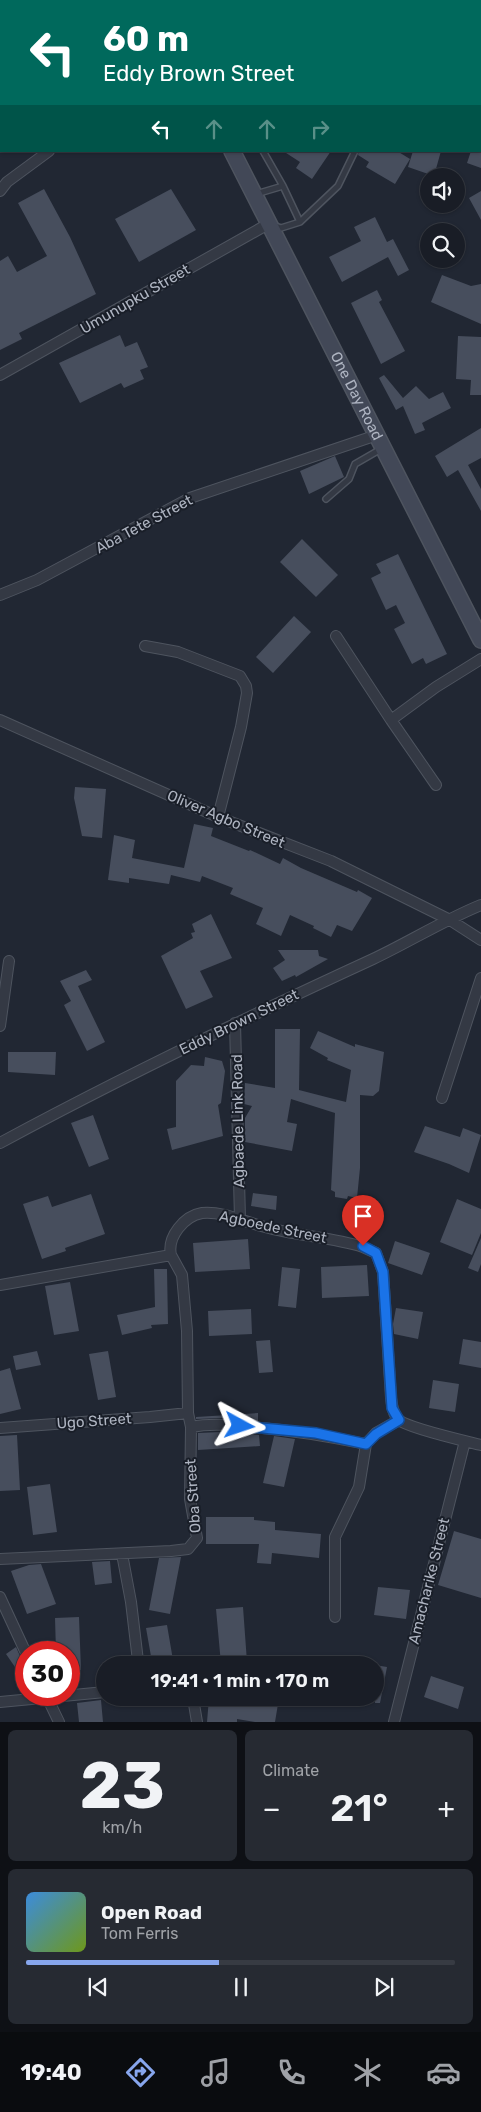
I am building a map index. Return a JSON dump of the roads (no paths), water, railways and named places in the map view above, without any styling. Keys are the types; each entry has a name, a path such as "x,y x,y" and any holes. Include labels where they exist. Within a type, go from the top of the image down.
{"main road":[{"name":"One Day Road","path":"233,152 481,640"}],"street":[{"path":"0,191 7,182 49,152"},
{"name":"Umunupku Street","path":"0,376 270,224"},
{"name":"Aba Tete Street","path":"0,595 37,580 190,498 380,442"},
{"path":"336,636 436,785"},
{"path":"145,646 178,652 240,676 246,686 247,693 241,727 218,817"},
{"path":"391,720 436,687 481,659"},
{"name":"Oliver Agbo Street","path":"0,720 218,817 331,861 450,920 481,940"},
{"name":"Eddy Brown Street","path":"0,1143 76,1102 235,1023 481,905"},
{"path":"0,1026 9,961"},
{"path":"442,1098 481,978"},
{"name":"Agbaede Link Road","path":"235,1023 240,1219"},
{"name":"Agboede Street","path":"171,1255 170,1249 178,1228 182,1223 193,1215 207,1213 240,1219 264,1227 352,1243 376,1253 383,1272 392,1408 399,1420"},
{"path":"0,1285 171,1255"},
{"name":"Oba Street","path":"0,1559 171,1551 188,1549 194,1544 197,1538 190,1499 191,1427 188,1413 187,1331 182,1275 171,1255"},
{"name":"Ugo Street","path":"0,1428 188,1413"},
{"path":"335,1617 335,1537 359,1487 366,1444 376,1434 399,1420 411,1426 481,1445"},
{"path":"191,1427 224,1424 272,1428 316,1433 366,1444"},
{"name":"Amacharike Street","path":"394,1722 465,1441"},
{"path":"122,1554 131,1602 137,1656"},
{"path":"0,1597 20,1641"},
{"path":"80,1694 96,1693"},
{"path":"0,1702 15,1700"},
{"path":"52,1706 59,1722"},
{"path":"194,1706 197,1722"}],"lane":[{"path":"264,152 283,186 300,222"},
{"path":"270,224 281,228 300,222 338,186 355,152"},
{"path":"255,194 283,186"},
{"path":"326,500 349,479 355,464 380,442"}]}
